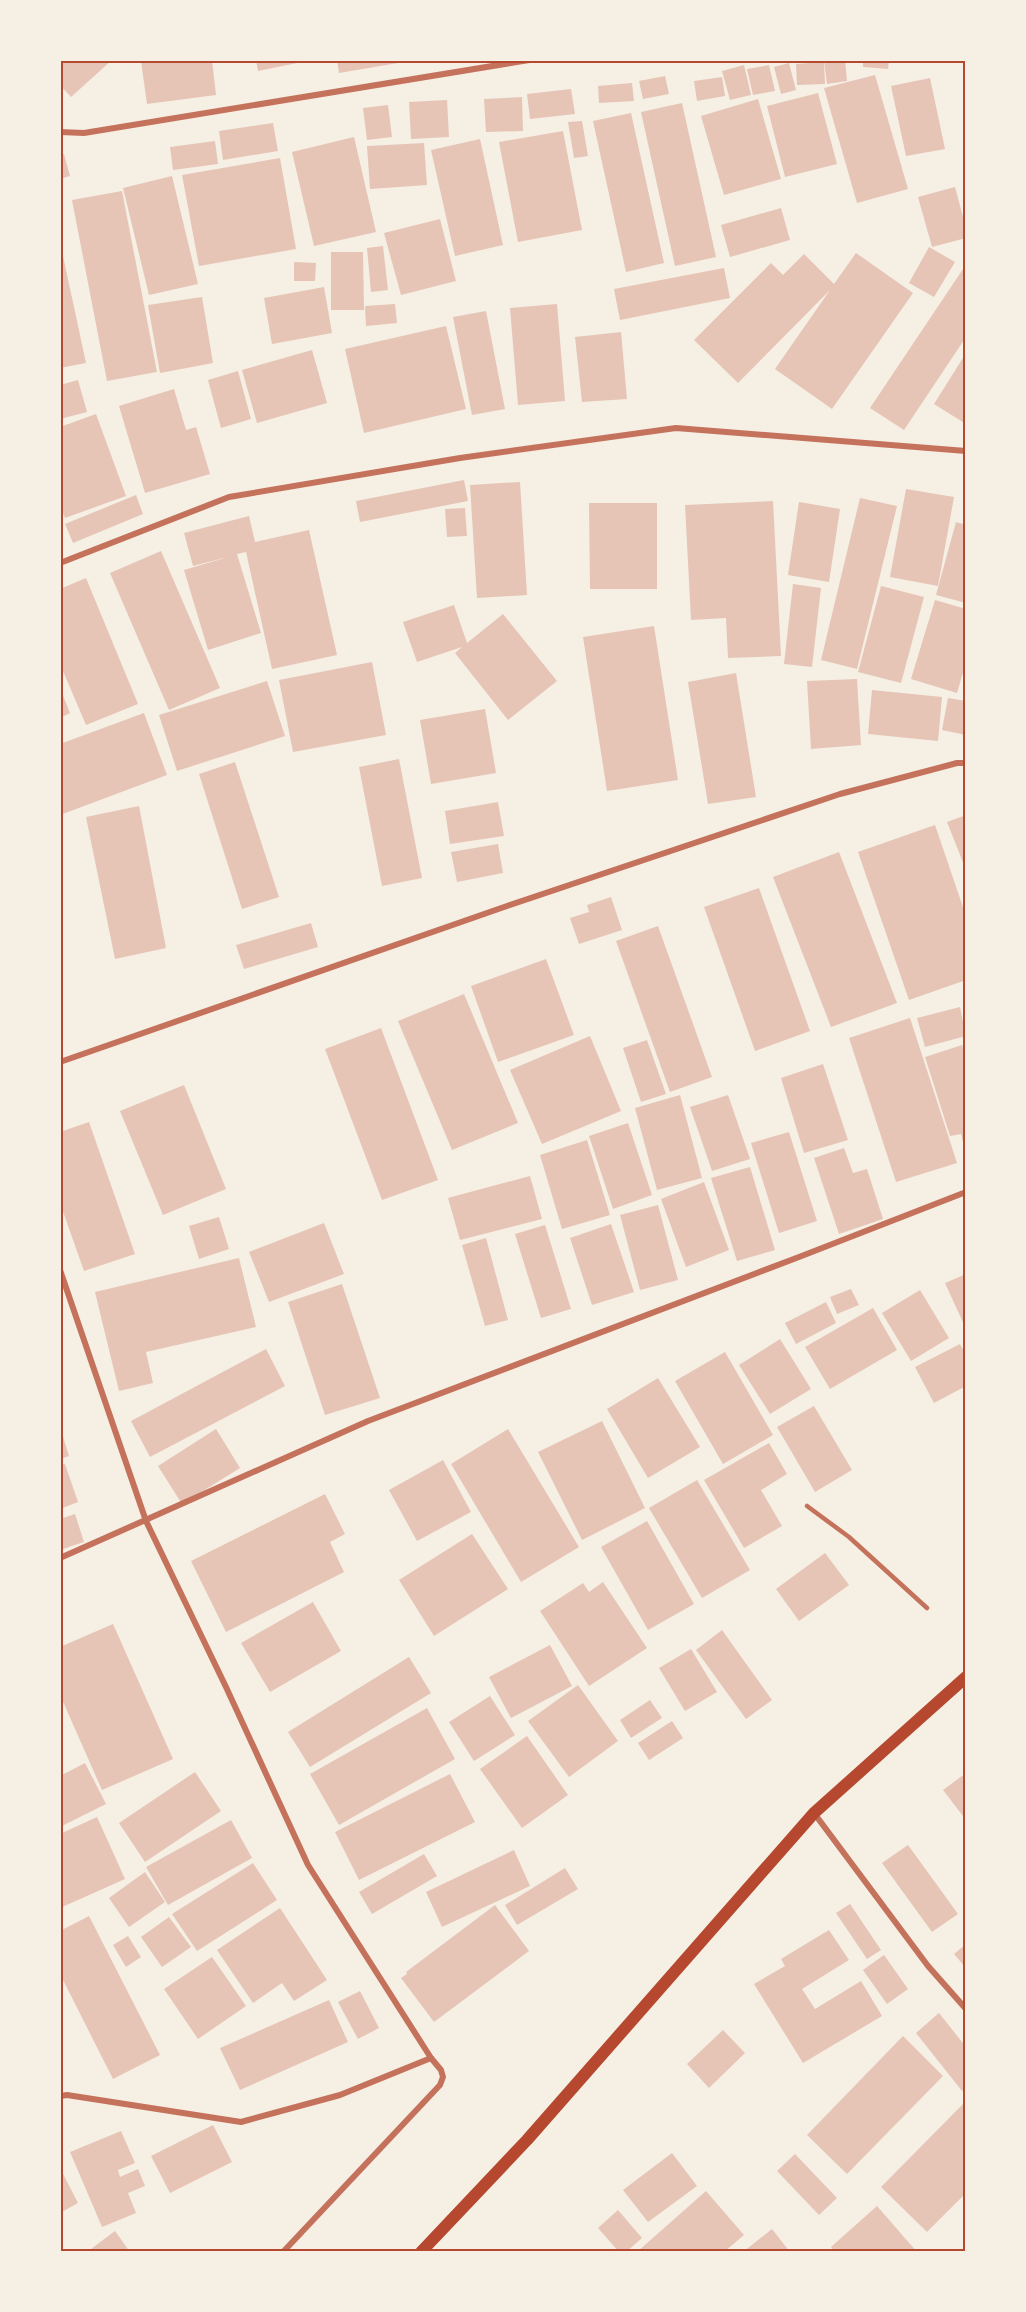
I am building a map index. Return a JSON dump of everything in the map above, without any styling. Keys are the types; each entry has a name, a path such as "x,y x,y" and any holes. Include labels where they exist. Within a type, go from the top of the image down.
{"main road":[{"path":"421,2252 527,2140 814,1813 966,1677"}],"street":[{"path":"60,132 84,133 529,60"},
{"path":"60,564 229,497 460,458 676,428 966,451"},
{"path":"60,1062 507,906 840,794 957,763 966,763"},
{"path":"60,1558 368,1420 966,1192"},
{"path":"60,1270 146,1521 226,1687 308,1866 444,2077 440,2085 283,2252"},
{"path":"814,1813 928,1966 966,2009"},
{"path":"60,2096 67,2095 241,2122 340,2095 431,2058"}],"lane":[{"path":"807,1506 849,1537 927,1608"}],"building":[{"path":"60,60 112,60 71,97 60,85"},
{"path":"212,60 216,95 147,104 141,61"},
{"path":"256,60 307,60 307,61 258,71"},
{"path":"337,60 409,60 410,61 339,73"},
{"path":"824,60 845,60 847,81 827,84"},
{"path":"863,60 889,60 888,69 863,67"},
{"path":"824,62 825,84 797,85 796,64"},
{"path":"789,63 796,90 781,94 774,67"},
{"path":"744,65 751,95 730,100 722,71"},
{"path":"769,65 775,91 753,95 747,69"},
{"path":"875,75 908,189 857,203 824,88"},
{"path":"665,76 669,94 643,99 639,81"},
{"path":"722,77 725,96 697,101 694,81"},
{"path":"930,78 945,149 906,156 891,86"},
{"path":"632,83 634,101 599,103 598,86"},
{"path":"571,89 575,114 530,119 527,94"},
{"path":"818,93 837,164 785,177 767,106"},
{"path":"522,97 523,131 486,132 484,99"},
{"path":"758,99 781,179 724,195 701,116"},
{"path":"447,100 449,137 411,139 409,102"},
{"path":"682,103 716,257 675,266 641,112"},
{"path":"388,105 392,137 367,140 363,108"},
{"path":"631,113 664,263 626,272 593,121"},
{"path":"582,121 588,156 574,158 568,122"},
{"path":"273,123 278,151 223,160 219,131"},
{"path":"563,131 582,230 518,242 499,142"},
{"path":"354,137 376,232 314,246 292,152"},
{"path":"480,139 503,245 455,256 431,150"},
{"path":"215,141 218,164 173,170 170,147"},
{"path":"424,143 427,185 370,189 367,146"},
{"path":"64,154 70,176 60,179 60,155"},
{"path":"280,158 296,249 199,266 182,175"},
{"path":"172,176 198,284 149,295 123,188"},
{"path":"955,187 966,228 966,238 932,247 918,197"},
{"path":"122,191 157,372 107,381 72,200"},
{"path":"781,208 790,240 730,257 721,225"},
{"path":"440,219 456,281 401,295 384,233"},
{"path":"60,242 86,363 60,368"},
{"path":"383,246 388,290 371,292 367,248"},
{"path":"929,247 955,262 934,297 909,283"},
{"path":"331,252 363,252 364,310 331,310"},
{"path":"856,253 913,293 832,409 775,369 830,290 738,383 694,340 771,263 783,275 804,254 834,284"},
{"path":"294,262 316,263 315,281 294,281"},
{"path":"724,268 730,298 620,320 614,289"},
{"path":"963,269 966,271 966,337 904,430 870,408"},
{"path":"324,287 332,333 272,344 264,298"},
{"path":"202,297 213,363 160,373 148,305"},
{"path":"395,304 397,323 366,326 365,306"},
{"path":"557,304 565,401 518,405 510,308"},
{"path":"486,311 505,409 472,415 453,317"},
{"path":"446,326 466,409 364,433 345,349"},
{"path":"621,332 627,399 582,402 575,337"},
{"path":"312,350 327,403 257,423 242,370"},
{"path":"966,353 966,424 934,404"},
{"path":"238,371 251,419 221,428 208,380"},
{"path":"78,380 87,412 60,419 60,385"},
{"path":"174,389 186,430 196,427 210,474 145,493 119,406"},
{"path":"96,414 126,496 65,518 60,505 60,427"},
{"path":"464,480 468,501 360,522 356,501"},
{"path":"520,482 527,595 477,598 470,485"},
{"path":"906,489 954,497 938,586 890,577"},
{"path":"136,495 143,514 73,543 65,524"},
{"path":"860,498 897,506 857,669 821,660"},
{"path":"773,501 781,656 728,658 726,618 691,620 685,505"},
{"path":"799,502 840,509 829,582 788,575"},
{"path":"589,503 657,503 657,589 590,589"},
{"path":"465,508 467,536 447,537 445,509"},
{"path":"249,516 255,542 309,530 337,655 272,669 246,552 237,554 261,633 208,650 184,570 228,557 193,566 184,533"},
{"path":"956,522 966,525 966,603 936,595"},
{"path":"161,551 220,688 169,710 110,573"},
{"path":"86,578 138,704 86,725 60,664 60,589"},
{"path":"793,584 821,588 812,667 784,664"},
{"path":"881,586 924,597 901,683 858,672"},
{"path":"935,600 966,609 966,662 957,693 911,679"},
{"path":"454,605 467,643 503,614 557,681 508,720 455,653 462,647 417,662 403,622"},
{"path":"654,626 678,780 607,791 583,637"},
{"path":"372,662 386,735 293,752 279,680"},
{"path":"736,673 756,797 708,804 688,682"},
{"path":"857,679 861,745 811,749 807,681"},
{"path":"267,681 285,736 177,771 159,715"},
{"path":"60,688 70,713 60,718"},
{"path":"872,690 942,697 938,741 868,734"},
{"path":"948,698 966,701 966,735 942,730"},
{"path":"485,709 496,773 431,784 420,720"},
{"path":"144,713 167,775 60,815 60,744"},
{"path":"399,759 422,878 382,886 359,767"},
{"path":"235,762 279,897 242,909 199,774"},
{"path":"498,802 504,836 450,844 445,811"},
{"path":"139,806 166,948 115,959 86,817"},
{"path":"966,815 966,870 947,822"},
{"path":"935,825 966,916 966,980 909,1000 858,852"},
{"path":"498,844 503,873 457,882 451,852"},
{"path":"839,852 897,1003 831,1027 773,877"},
{"path":"759,888 810,1031 755,1051 704,907"},
{"path":"611,897 622,930 579,944 570,918 589,912 587,905"},
{"path":"311,923 318,947 244,969 236,945"},
{"path":"658,926 712,1077 670,1092 616,941"},
{"path":"546,959 574,1035 498,1062 471,986"},
{"path":"464,994 518,1123 452,1150 398,1021"},
{"path":"960,1007 966,1036 925,1047 917,1018"},
{"path":"910,1018 957,1163 896,1182 849,1038"},
{"path":"381,1028 438,1180 382,1200 325,1049"},
{"path":"590,1036 621,1111 542,1144 510,1070"},
{"path":"647,1040 666,1094 641,1102 623,1048"},
{"path":"962,1045 966,1058 965,1150 961,1134 950,1136 925,1057"},
{"path":"823,1064 848,1140 804,1153 781,1078"},
{"path":"184,1085 226,1189 163,1215 120,1111"},
{"path":"680,1095 702,1178 657,1190 635,1108"},
{"path":"728,1095 750,1159 712,1171 690,1107"},
{"path":"89,1122 135,1254 84,1271 60,1203 60,1132"},
{"path":"628,1123 652,1195 613,1209 589,1136"},
{"path":"789,1132 817,1221 779,1233 751,1143"},
{"path":"587,1140 610,1215 562,1229 540,1155"},
{"path":"844,1148 853,1173 867,1169 883,1219 839,1234 814,1158"},
{"path":"750,1167 775,1250 737,1261 711,1178"},
{"path":"530,1176 542,1219 460,1240 448,1198"},
{"path":"704,1182 729,1250 686,1267 661,1199"},
{"path":"658,1205 678,1280 640,1290 620,1215"},
{"path":"219,1217 229,1249 199,1259 189,1226"},
{"path":"324,1223 344,1274 269,1302 249,1252"},
{"path":"611,1224 634,1292 592,1305 570,1238"},
{"path":"545,1225 571,1309 541,1318 515,1234"},
{"path":"486,1238 508,1320 485,1326 462,1245"},
{"path":"239,1258 256,1327 146,1352 153,1383 119,1391 95,1292"},
{"path":"966,1274 966,1329 945,1283"},
{"path":"342,1284 380,1398 325,1415 288,1302"},
{"path":"851,1289 859,1305 837,1314 830,1297"},
{"path":"920,1290 949,1338 911,1361 882,1313"},
{"path":"826,1302 836,1323 796,1344 785,1323"},
{"path":"873,1308 897,1350 830,1389 805,1347"},
{"path":"780,1339 811,1389 770,1414 739,1365"},
{"path":"960,1344 966,1355 966,1386 934,1403 915,1367"},
{"path":"266,1349 285,1386 150,1457 131,1421"},
{"path":"725,1352 773,1435 723,1464 675,1381"},
{"path":"658,1378 700,1447 648,1478 607,1409"},
{"path":"814,1406 852,1470 815,1492 777,1427"},
{"path":"602,1421 645,1508 582,1540 538,1452"},
{"path":"60,1427 69,1456 60,1459"},
{"path":"216,1429 240,1468 182,1504 158,1466"},
{"path":"508,1429 579,1547 521,1582 451,1464"},
{"path":"769,1443 787,1474 761,1490 782,1526 744,1548 704,1480"},
{"path":"443,1460 471,1512 417,1541 389,1490"},
{"path":"65,1464 78,1502 60,1509 60,1465"},
{"path":"697,1480 750,1570 702,1598 649,1508"},
{"path":"325,1494 345,1534 330,1542 344,1572 226,1632 191,1561"},
{"path":"75,1514 84,1542 60,1550 60,1519"},
{"path":"647,1521 694,1604 648,1630 601,1547"},
{"path":"472,1534 508,1589 434,1636 399,1580"},
{"path":"825,1553 849,1585 799,1621 776,1589"},
{"path":"603,1582 647,1648 589,1686 540,1611 583,1583 589,1592"},
{"path":"313,1602 341,1651 270,1692 241,1643"},
{"path":"113,1624 173,1759 102,1790 60,1695 60,1647"},
{"path":"722,1630 772,1700 746,1719 696,1650"},
{"path":"550,1645 572,1686 511,1718 489,1677"},
{"path":"691,1649 717,1692 685,1711 659,1668"},
{"path":"409,1657 431,1693 310,1767 288,1732"},
{"path":"578,1685 618,1741 569,1777 528,1721"},
{"path":"490,1696 515,1735 474,1761 449,1722"},
{"path":"650,1700 662,1718 631,1738 620,1720"},
{"path":"427,1708 455,1759 339,1825 310,1774"},
{"path":"672,1721 683,1738 649,1760 638,1743"},
{"path":"527,1736 568,1795 522,1828 480,1769"},
{"path":"85,1763 106,1804 60,1827 60,1776"},
{"path":"195,1772 221,1811 145,1862 119,1823"},
{"path":"966,1773 966,1820 943,1790"},
{"path":"450,1774 475,1822 359,1880 335,1832"},
{"path":"97,1817 125,1879 60,1908 60,1834"},
{"path":"231,1820 252,1858 168,1905 146,1867"},
{"path":"908,1845 958,1914 932,1932 882,1863"},
{"path":"514,1850 530,1886 442,1927 426,1892"},
{"path":"424,1854 437,1876 372,1914 359,1892"},
{"path":"253,1863 277,1900 197,1951 172,1914"},
{"path":"565,1868 578,1889 517,1925 505,1905"},
{"path":"145,1872 165,1902 129,1927 109,1898"},
{"path":"850,1904 881,1950 867,1959 836,1913"},
{"path":"495,1905 529,1951 434,2022 401,1978"},
{"path":"280,1908 327,1980 294,2001 282,1983 253,2003 217,1950"},
{"path":"89,1916 160,2055 113,2079 60,1974 60,1931"},
{"path":"169,1917 191,1947 162,1967 141,1937"},
{"path":"829,1930 849,1960 802,1989 815,2009 861,1981 882,2016 803,2063 754,1984 785,1966 781,1959"},
{"path":"128,1936 141,1957 126,1967 113,1945"},
{"path":"966,1944 966,1968 954,1954"},
{"path":"884,1955 908,1989 887,2004 863,1970"},
{"path":"212,1957 246,2006 198,2039 164,1989"},
{"path":"360,1991 379,2028 358,2039 338,2002"},
{"path":"329,2000 348,2042 240,2090 220,2048"},
{"path":"939,2013 966,2047 966,2087 962,2091 916,2033"},
{"path":"723,2030 745,2053 709,2088 687,2064"},
{"path":"903,2036 943,2076 847,2174 807,2135"},
{"path":"966,2101 966,2193 927,2232 881,2187"},
{"path":"213,2125 232,2162 170,2193 151,2156"},
{"path":"121,2131 135,2163 118,2170 120,2177 138,2169 145,2186 128,2193 136,2213 102,2227 70,2152"},
{"path":"672,2153 697,2186 648,2222 623,2190"},
{"path":"795,2154 837,2198 819,2215 777,2171"},
{"path":"60,2168 78,2203 60,2213"},
{"path":"706,2191 744,2235 724,2252 637,2252"},
{"path":"877,2206 917,2252 835,2252 831,2247"},
{"path":"618,2210 642,2238 626,2252 619,2252 598,2228"},
{"path":"772,2229 790,2252 743,2252"},
{"path":"115,2231 130,2252 87,2252"}]}
